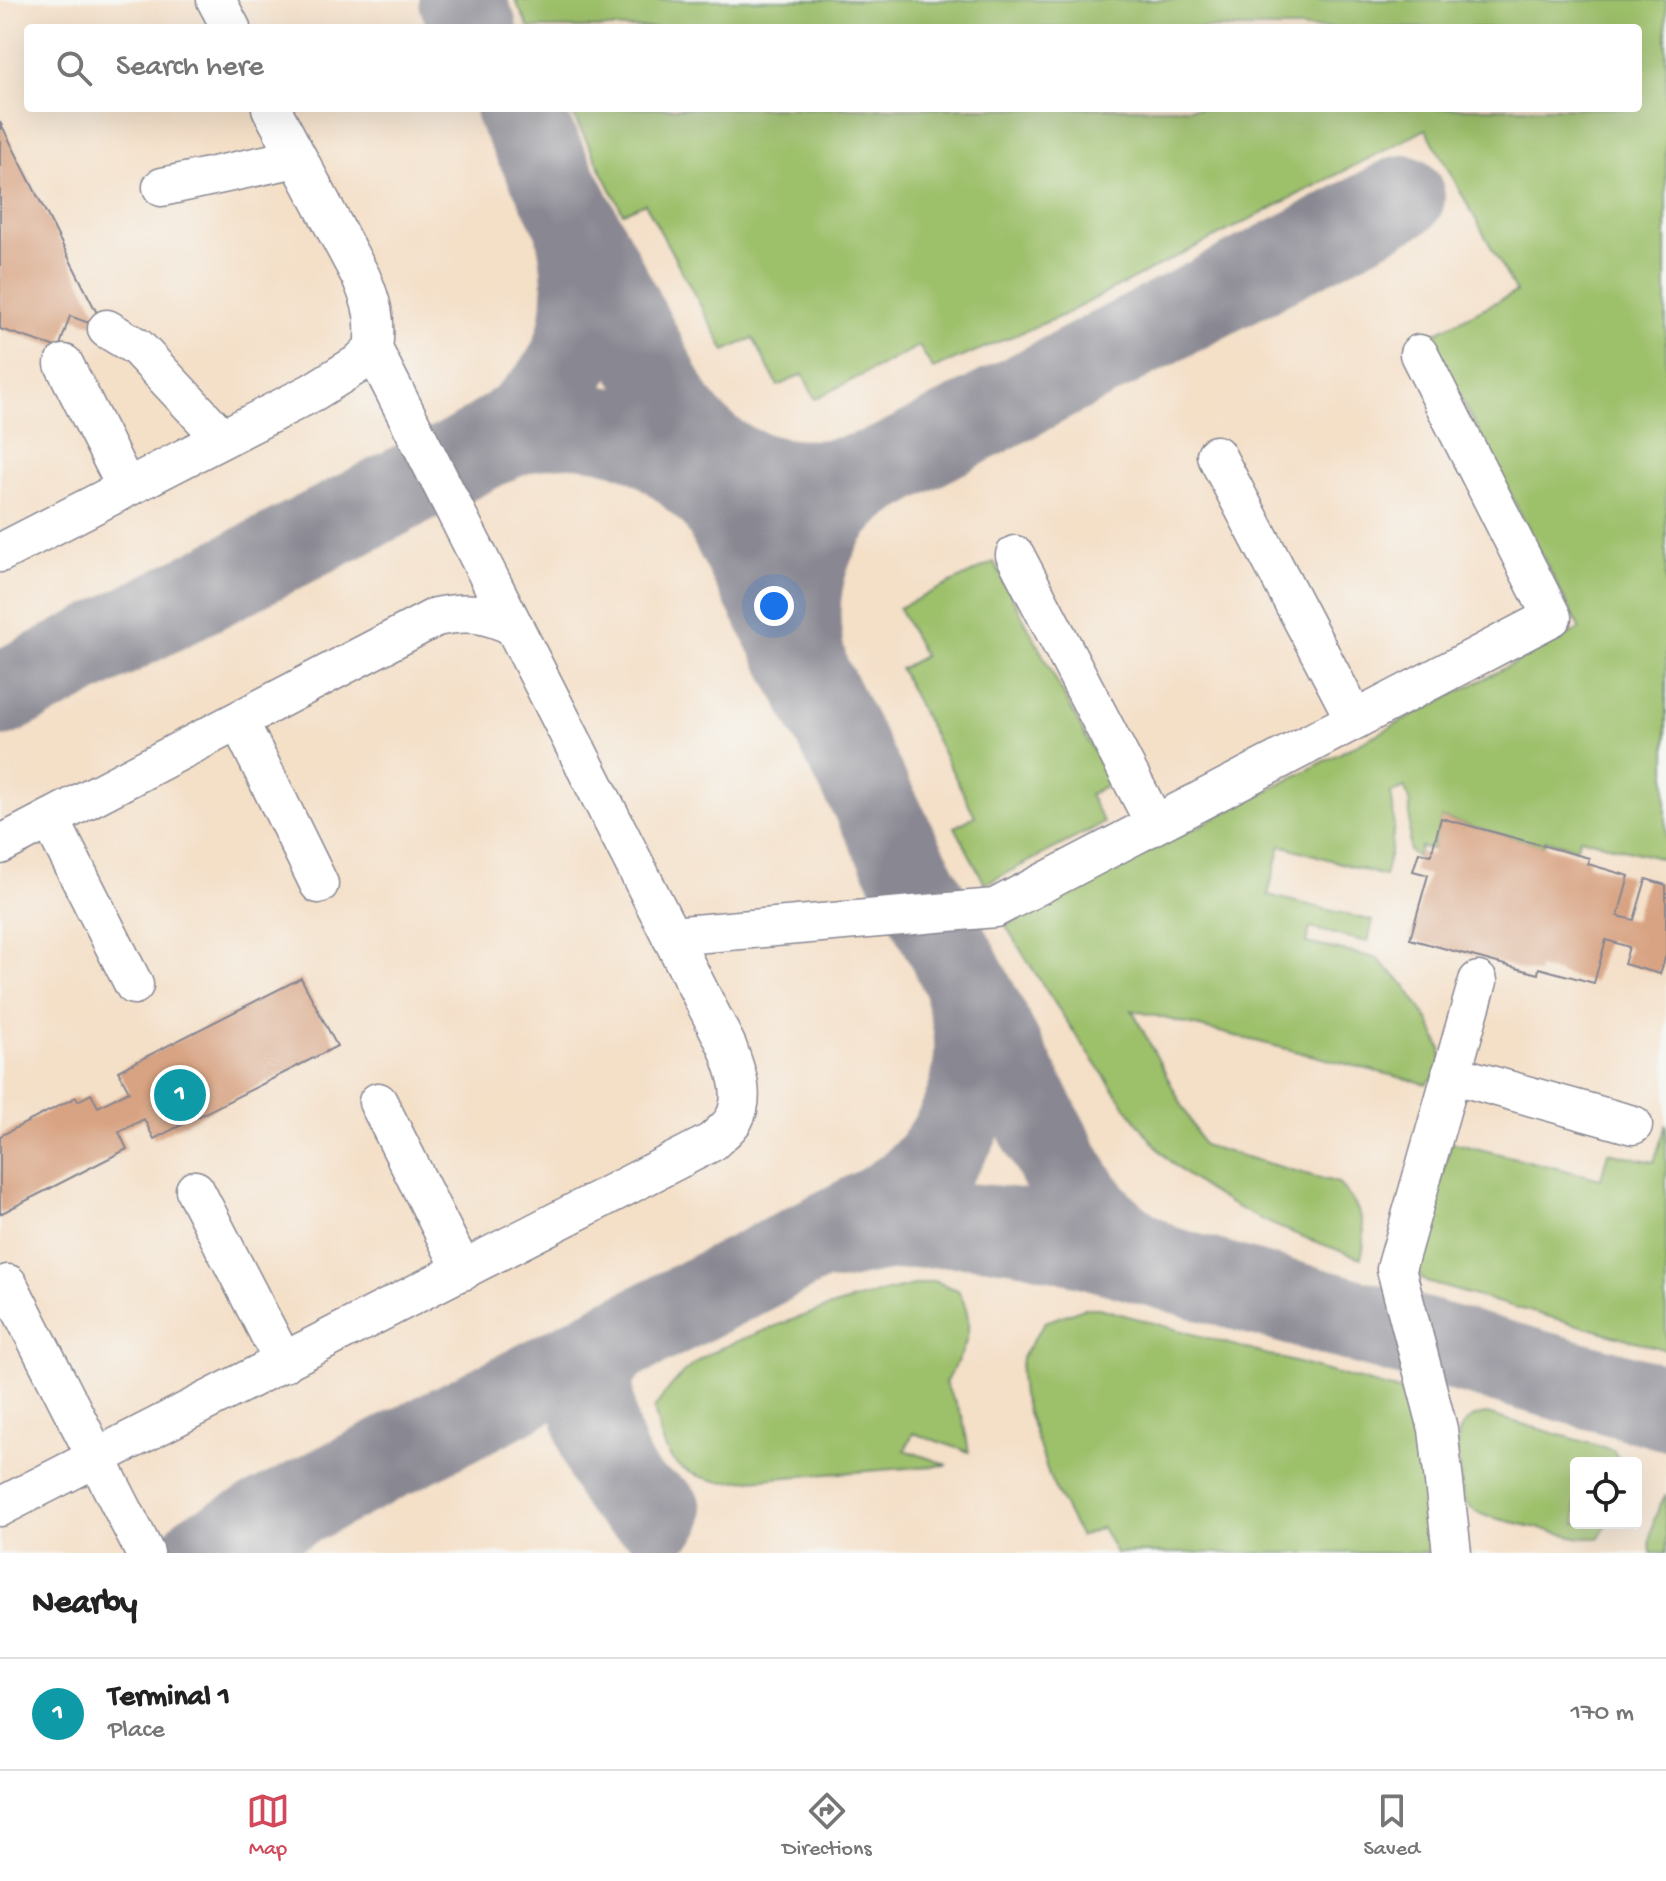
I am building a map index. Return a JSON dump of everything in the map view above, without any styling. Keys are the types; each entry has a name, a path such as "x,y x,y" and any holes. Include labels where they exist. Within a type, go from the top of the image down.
{"lane":[{"path":"216,0 229,24"},
{"path":"0,1507 712,1142 734,1119 740,1082 727,1046 373,349 376,330 373,306 361,277 273,112"},
{"path":"162,187 297,158"},
{"path":"107,329 137,347 222,438"},
{"path":"0,553 313,392 358,364 373,349"},
{"path":"671,936 995,908 1552,617 1419,354"},
{"path":"64,364 126,487"},
{"path":"1216,455 1355,720"},
{"path":"1015,555 1155,824"},
{"path":"0,845 436,617 460,612 486,614 514,626"},
{"path":"239,721 319,884"},
{"path":"50,819 134,985"},
{"path":"1452,1553 1438,1429 1396,1269 1478,981"},
{"path":"1451,1074 1633,1125"},
{"path":"378,1102 463,1271"},
{"path":"195,1190 284,1363"},
{"path":"8,1284 145,1553"}],"green space":[{"path":"515,0 1666,0 1666,860 1580,838 1576,848 1546,840 1543,846 1442,818 1432,849 1420,847 1417,857 1409,851 1410,804 1405,788 1391,793 1393,835 1384,876 1281,845 1268,895 1373,921 1368,942 1310,928 1306,943 1376,958 1405,985 1429,1021 1441,1049 1442,1071 1426,1084 1132,1010 1203,1145 1338,1183 1361,1217 1364,1236 1361,1258 1244,1211 1200,1185 1171,1162 1146,1134 1102,1073 1006,926 1580,629 1429,336 1516,292 1426,129 1059,317 933,369 919,346 815,399 803,374 778,386 753,338 725,351 645,203 623,213 572,112 1642,112 1642,24 527,24"},
{"path":"994,562 1110,783 1089,795 1104,823 985,884 955,827 975,816 900,669 924,656 899,608"},
{"path":"1666,1124 1666,1350 1426,1282 1417,1273 1451,1142 1601,1179 1608,1152 1654,1162"},
{"path":"934,1281 958,1290 968,1315 967,1338 945,1383 963,1418 969,1452 913,1433 905,1450 948,1465 721,1482 690,1473 672,1460 662,1440 654,1409 677,1379 702,1358 732,1343 821,1310"},
{"path":"1084,1308 1099,1308 1399,1391 1408,1399 1420,1424 1441,1553 1116,1553 1102,1527 1080,1537 1051,1481 1022,1395 1020,1375 1022,1357 1045,1322"},
{"path":"1487,1414 1613,1450 1618,1457 1570,1457 1570,1529 1604,1529 1599,1538 1581,1538 1486,1516 1469,1506 1461,1488 1457,1445 1461,1428 1475,1417"},
{"path":"1666,1494 1666,1553 1651,1553 1653,1522"}],"building":[{"path":"0,122 105,329 70,316 59,348 0,329"},
{"path":"1441,818 1589,858 1588,864 1629,876 1618,916 1634,920 1646,879 1666,885 1666,955 1660,974 1624,964 1629,947 1606,940 1594,983 1539,968 1538,974 1410,939 1428,875 1413,871 1419,852 1431,855"},
{"path":"301,978 337,1046 154,1139 144,1119 119,1132 127,1149 0,1214 0,1136 76,1097 78,1101 91,1094 98,1107 129,1091 118,1071"}],"taxiway":[{"path":"461,0 473,24"},
{"path":"519,112 1061,1167 1082,1200 1104,1226 1131,1249 1165,1268"},
{"path":"805,663 799,617 804,571 821,528 856,486 898,461 1403,197"},
{"path":"484,446 538,405 557,383 571,358 580,332 584,303 578,235"},
{"path":"678,417 699,441 723,459 750,472 778,479 807,482 837,479 867,473 896,462"},
{"path":"0,695 475,452 532,429 570,425 626,434 666,455 711,493"},
{"path":"203,1553 879,1207 907,1189 933,1163 948,1142 969,1096 975,1071 976,1046 974,1020 967,995"},
{"path":"838,1239 881,1230 927,1226 994,1227 1036,1234 1666,1408"},
{"path":"615,1340 594,1371 592,1398 597,1430 614,1474 625,1490 661,1514"}],"place":[{"name":"Terminal 1","path":"180,1095"}]}
